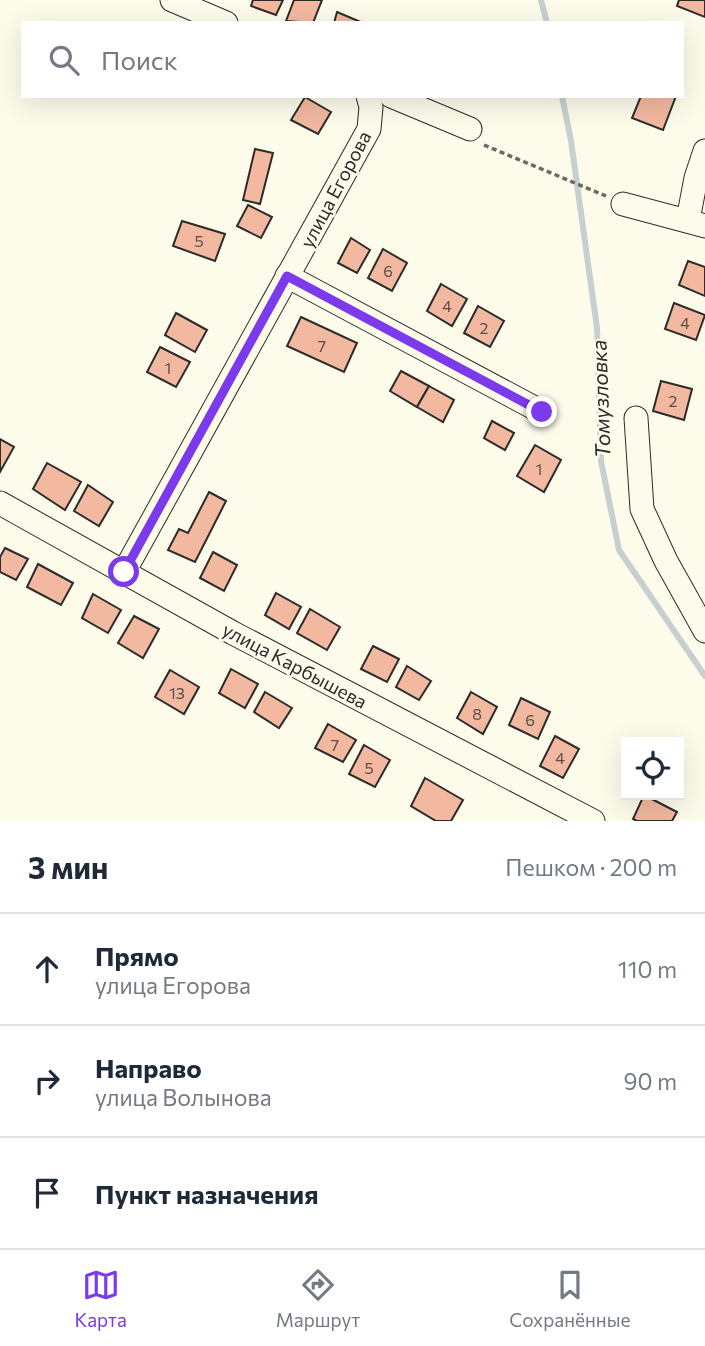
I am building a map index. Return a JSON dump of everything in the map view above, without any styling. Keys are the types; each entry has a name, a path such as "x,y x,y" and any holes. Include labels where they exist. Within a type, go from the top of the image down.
{"street":[{"path":"172,0 221,21"},
{"name":"улица Егорова","path":"124,572 369,129 371,107 369,98"},
{"path":"396,98 470,129"},
{"path":"623,204 697,223 696,178 705,151"},
{"path":"287,276 542,412"},
{"path":"636,418 642,509 705,631"},
{"name":"улица Карбышева","path":"0,503 233,633 593,821"}],"path":[{"path":"538,167 623,204"}],"building":[{"path":"253,0 283,0 276,15 251,6"},
{"path":"294,0 322,0 314,21 286,21"},
{"path":"679,0 705,0 705,17 677,6"},
{"path":"337,12 358,21 335,21"},
{"path":"304,98 331,112 318,134 291,120"},
{"path":"640,98 675,98 663,130 632,118"},
{"path":"255,149 273,153 260,204 243,200"},
{"path":"248,205 272,217 261,238 237,226"},
{"path":"182,221 225,234 215,261 173,246"},
{"path":"351,238 370,250 357,273 338,263"},
{"path":"383,249 407,263 392,291 368,278"},
{"path":"688,261 705,267 705,296 679,285"},
{"path":"441,284 467,299 452,326 427,311"},
{"path":"674,303 705,315 696,340 665,329"},
{"path":"478,306 504,321 490,347 464,333"},
{"path":"176,313 207,330 195,352 165,335"},
{"path":"301,317 357,343 344,372 287,346"},
{"path":"160,347 190,362 176,387 147,372"},
{"path":"401,371 429,386 417,407 390,391"},
{"path":"661,381 692,389 684,420 653,411"},
{"path":"429,386 454,400 443,422 417,407"},
{"path":"492,421 514,433 505,450 484,438"},
{"path":"0,439 14,447 0,472"},
{"path":"535,445 561,460 544,492 517,476"},
{"path":"47,463 81,482 65,510 33,489"},
{"path":"88,485 113,502 99,526 74,511"},
{"path":"209,492 226,501 195,562 168,550 179,529 188,533"},
{"path":"5,548 28,559 16,580 0,572 0,557"},
{"path":"213,552 237,565 224,591 200,578"},
{"path":"38,564 73,583 61,605 27,587"},
{"path":"276,593 301,607 289,629 265,615"},
{"path":"93,594 121,610 108,633 82,618"},
{"path":"310,609 340,627 327,650 297,633"},
{"path":"134,616 159,629 143,658 118,643"},
{"path":"373,646 399,659 387,682 361,669"},
{"path":"407,666 431,681 419,700 396,687"},
{"path":"231,669 258,684 245,708 219,693"},
{"path":"170,670 199,687 184,714 155,697"},
{"path":"265,692 292,708 279,728 254,712"},
{"path":"471,692 497,707 483,734 457,718"},
{"path":"521,698 550,712 538,739 509,725"},
{"path":"328,724 356,740 343,762 315,748"},
{"path":"555,736 579,749 563,778 540,766"},
{"path":"364,745 390,760 375,787 349,774"},
{"path":"425,778 463,800 451,821 436,821 411,806"},
{"path":"642,800 654,800 677,812 672,821 633,819"}],"waterway":[{"name":"Томузловка","path":"541,0 546,21"},
{"name":"Томузловка","path":"562,98 571,141 597,328 601,461 619,550 705,676"}],"route":[{"path":"124,572 287,276 542,412"}]}
